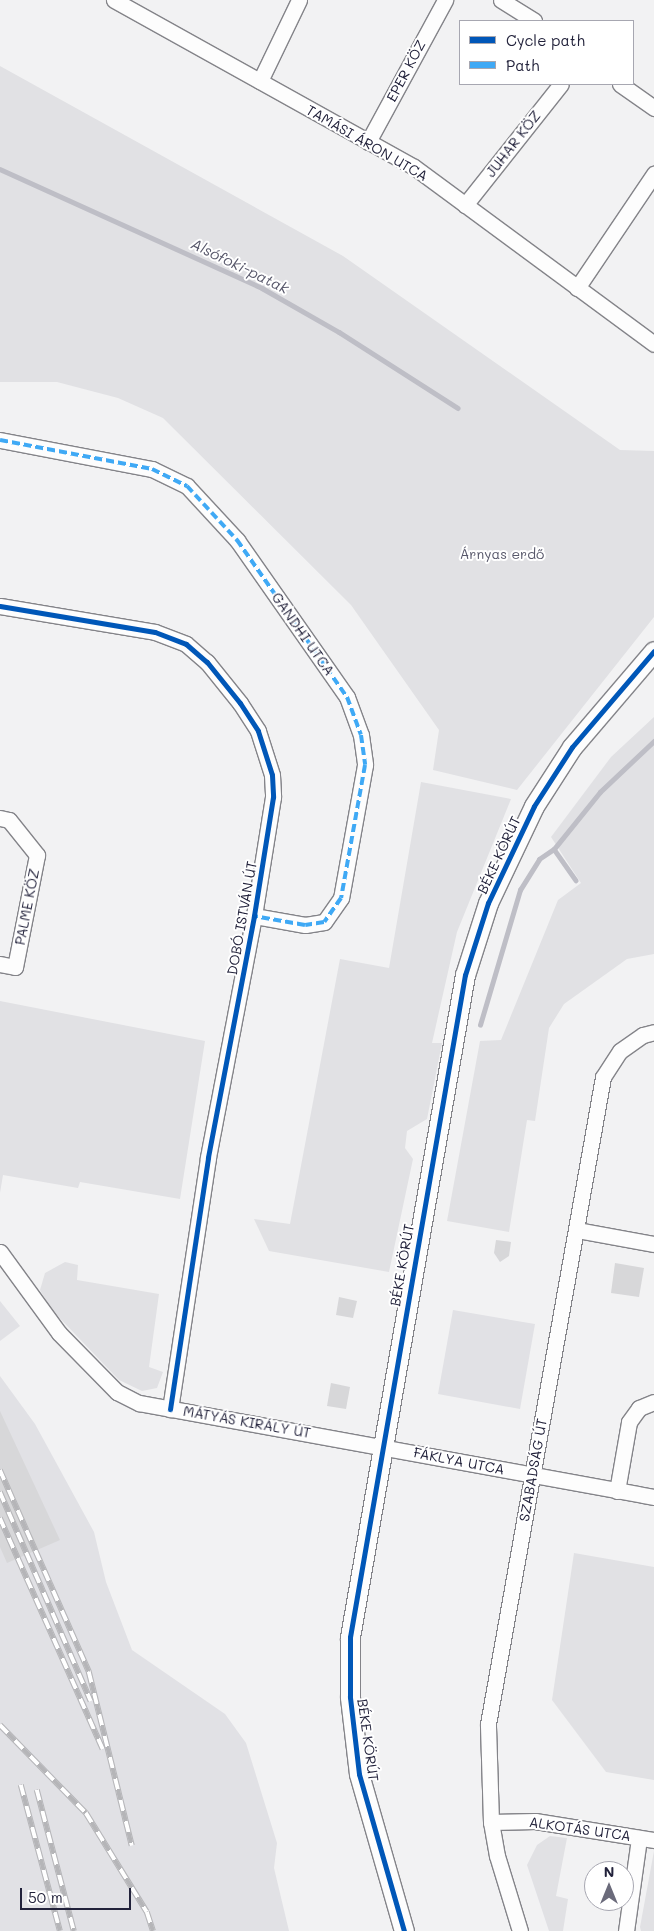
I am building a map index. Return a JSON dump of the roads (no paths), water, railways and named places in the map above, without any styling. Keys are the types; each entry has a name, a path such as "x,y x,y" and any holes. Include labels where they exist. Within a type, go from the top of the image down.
{"street":[{"name":"TAMÁSI ÁRON UTCA","path":"114,0 133,4 260,81 414,167 654,344"},
{"path":"260,81 299,0"},
{"name":"EPER KÖZ","path":"368,142 445,0"},
{"path":"501,0 532,20"},
{"name":"JUHAR KÖZ","path":"465,205 560,85"},
{"path":"621,85 654,108"},
{"path":"577,288 654,174"},
{"name":"GANDHI UTCA","path":"0,440 152,469 187,486 236,540 346,697 361,735 365,765 341,898 324,922 305,925 254,916"},
{"name":"DOBÓ ISTVÁN ÚT","path":"0,606 155,632 186,644 207,662 258,731 272,775 273,797 254,916 208,1158 170,1409"},
{"name":"BÉKE KÖRÚT","path":"404,1931 359,1774 350,1690 350,1637 465,975 488,903 510,851 546,786 572,747 654,650"},
{"name":"PALME KÖZ","path":"0,818 9,820 38,855 15,967 0,964"},
{"name":"SZABADSÁG ÚT","path":"520,1931 497,1856 491,1822 488,1724 577,1230 602,1077 620,1051 643,1035 654,1032"},
{"path":"577,1230 654,1244"},
{"name":"MÁTYÁS KIRÁLY ÚT","path":"0,1252 59,1333 117,1392 140,1403 382,1446"},
{"path":"617,1490 628,1426 639,1408 654,1402"},
{"name":"FÁKLYA UTCA","path":"382,1446 532,1476 654,1497"},
{"name":"ALKOTÁS UTCA","path":"491,1822 535,1821 647,1839 626,1931"}],"waterway":[{"name":"Alsófoki-patak","path":"0,169 262,288 339,332 458,408"},
{"path":"480,1025 520,890 539,859 554,849 600,792 654,741"},
{"path":"554,849 576,880"}],"railway":[{"path":"0,1470 89,1672 132,1846"},
{"path":"0,1492 91,1701"},
{"path":"0,1518 103,1749"},
{"path":"0,1725 86,1813 147,1912 153,1931"},
{"path":"21,1785 60,1931"},
{"path":"37,1790 74,1931"}],"park label":[{"name":"Árnyas erdő","path":"502,554"}]}
